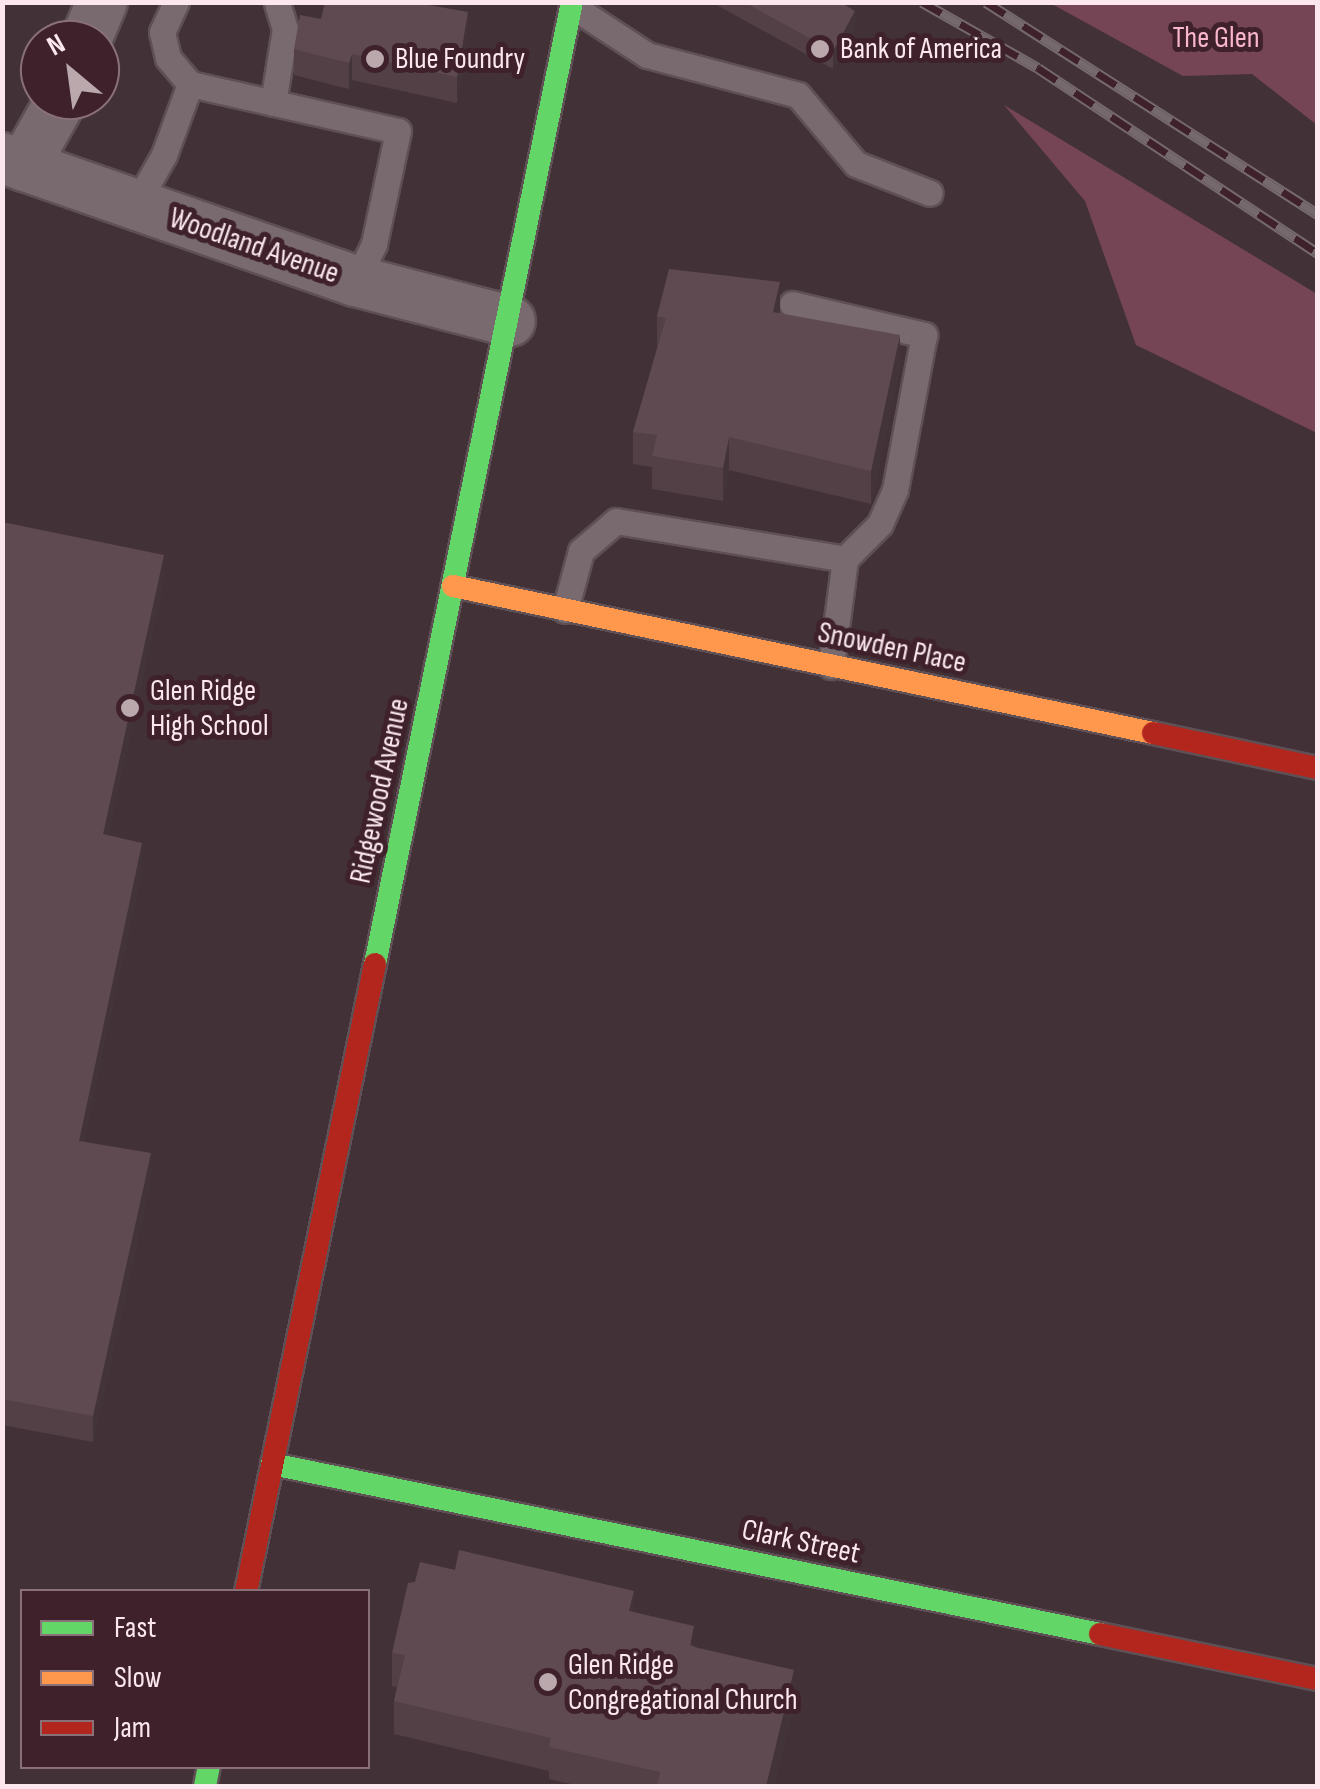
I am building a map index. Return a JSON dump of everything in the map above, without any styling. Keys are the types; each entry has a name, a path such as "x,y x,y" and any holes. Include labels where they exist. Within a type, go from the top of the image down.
{"street":[{"name":"Ridgewood Avenue","path":"247,1589 510,321 568,4"},
{"path":"13,162 46,120"},
{"name":"Woodland Avenue","path":"13,162 356,281 510,321"},
{"name":"Snowden Place","path":"454,586 1318,768"},
{"name":"Clark Street","path":"272,1464 1318,1679"}],"lane":[{"path":"176,2 162,32 168,58 190,84 398,132 374,244 356,281"},
{"path":"273,103 285,29 277,2"},
{"path":"568,4 647,55 798,95 856,164 930,194"},
{"path":"135,206 164,155 190,84"},
{"path":"792,304 924,335 895,490 880,524 844,558 831,666"},
{"path":"565,610 581,551 616,520 844,558"}],"green space":[{"name":"The Glen","path":"1050,3 1317,3 1317,125 1252,74 1183,76"},
{"path":"1004,105 1317,294 1317,433 1136,345 1085,201"}],"building":[{"path":"325,2 412,2 468,12 457,77 352,54 349,63 294,49 300,15 321,19"},
{"path":"744,2 840,2 855,11 833,51"},
{"path":"669,269 780,282 773,312 900,335 871,471 729,437 723,468 652,456 657,435 633,432 666,318 657,316"},
{"name":"Glen Ridge High School","path":"2,522 164,555 103,834 142,843 79,1141 151,1153 93,1416 2,1399"},
{"name":"Glen Ridge Congregational Church","path":"459,1550 634,1591 629,1611 694,1626 690,1646 794,1670 766,1786 657,1786 660,1772 549,1747 551,1738 394,1701 405,1655 392,1653 408,1583 415,1582 420,1562 455,1570"}],"railway":[{"path":"922,2 1038,68 1318,253"},
{"path":"986,2 1318,214"}],"traffic: fast":[{"path":"375,964 572,2"},
{"path":"272,1464 1100,1634"},
{"path":"205,1786 208,1769"}],"traffic: slow":[{"path":"453,586 1153,733"}],"traffic: jam":[{"path":"1153,733 1318,768"},
{"path":"247,1589 375,964"},
{"path":"1100,1634 1318,1679"}],"place":[{"name":"Bank of America","path":"820,49"},
{"name":"Blue Foundry","path":"375,59"},
{"name":"Glen Ridge High School","path":"130,708"},
{"name":"Glen Ridge Congregational Church","path":"548,1682"}]}
